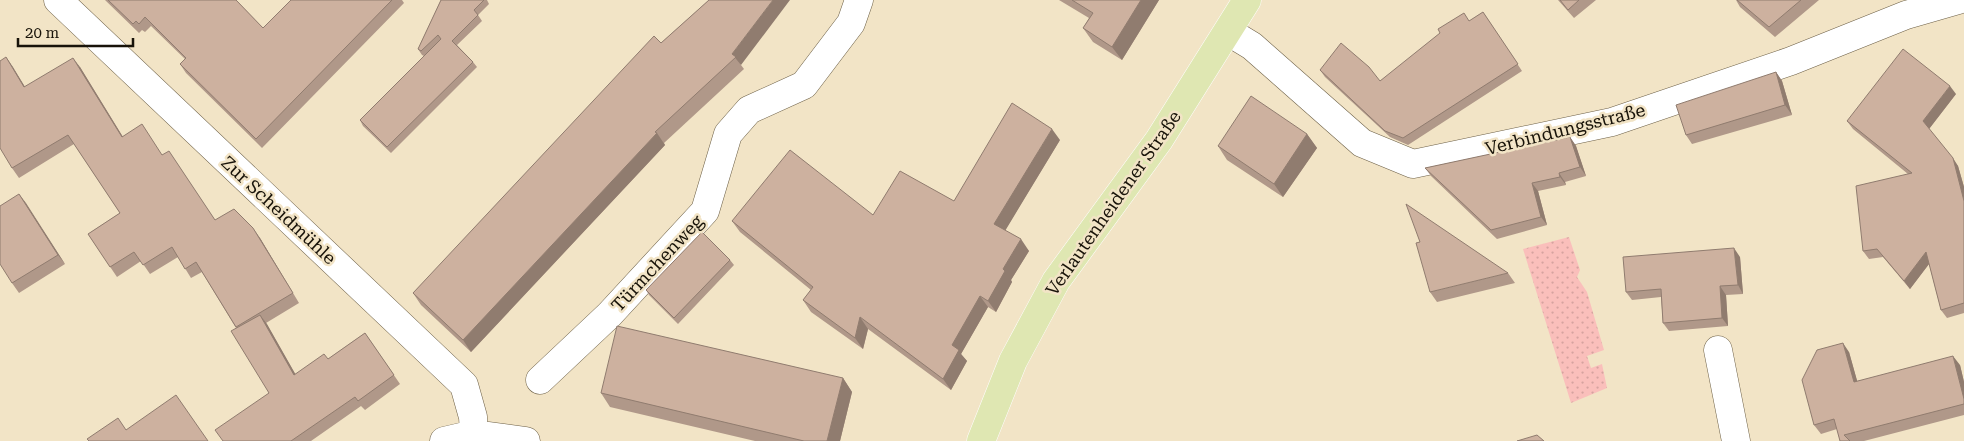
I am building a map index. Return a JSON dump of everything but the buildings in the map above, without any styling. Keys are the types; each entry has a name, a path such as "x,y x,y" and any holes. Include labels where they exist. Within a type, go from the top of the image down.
{"main road":[{"name":"Verlautenheidener Straße","path":"981,441 1013,361 1056,281 1159,140 1229,32 1247,0"}],"street":[{"name":"Zur Scheidmühle","path":"58,0 464,385 474,434"},
{"name":"Türmchenweg","path":"540,380 609,315 706,211 728,134 749,110 804,84 851,23 859,0"},
{"name":"Verbindungsstraße","path":"1229,32 1252,46 1362,143 1413,164 1612,122 1791,61 1896,8 1958,0"},
{"path":"1718,350 1736,441"},
{"path":"444,441 474,434 526,441"}],"shaded area":[{"path":"1569,237 1580,270 1577,277 1587,292 1604,350 1587,356 1591,368 1602,364 1607,388 1571,403 1523,249"}]}
